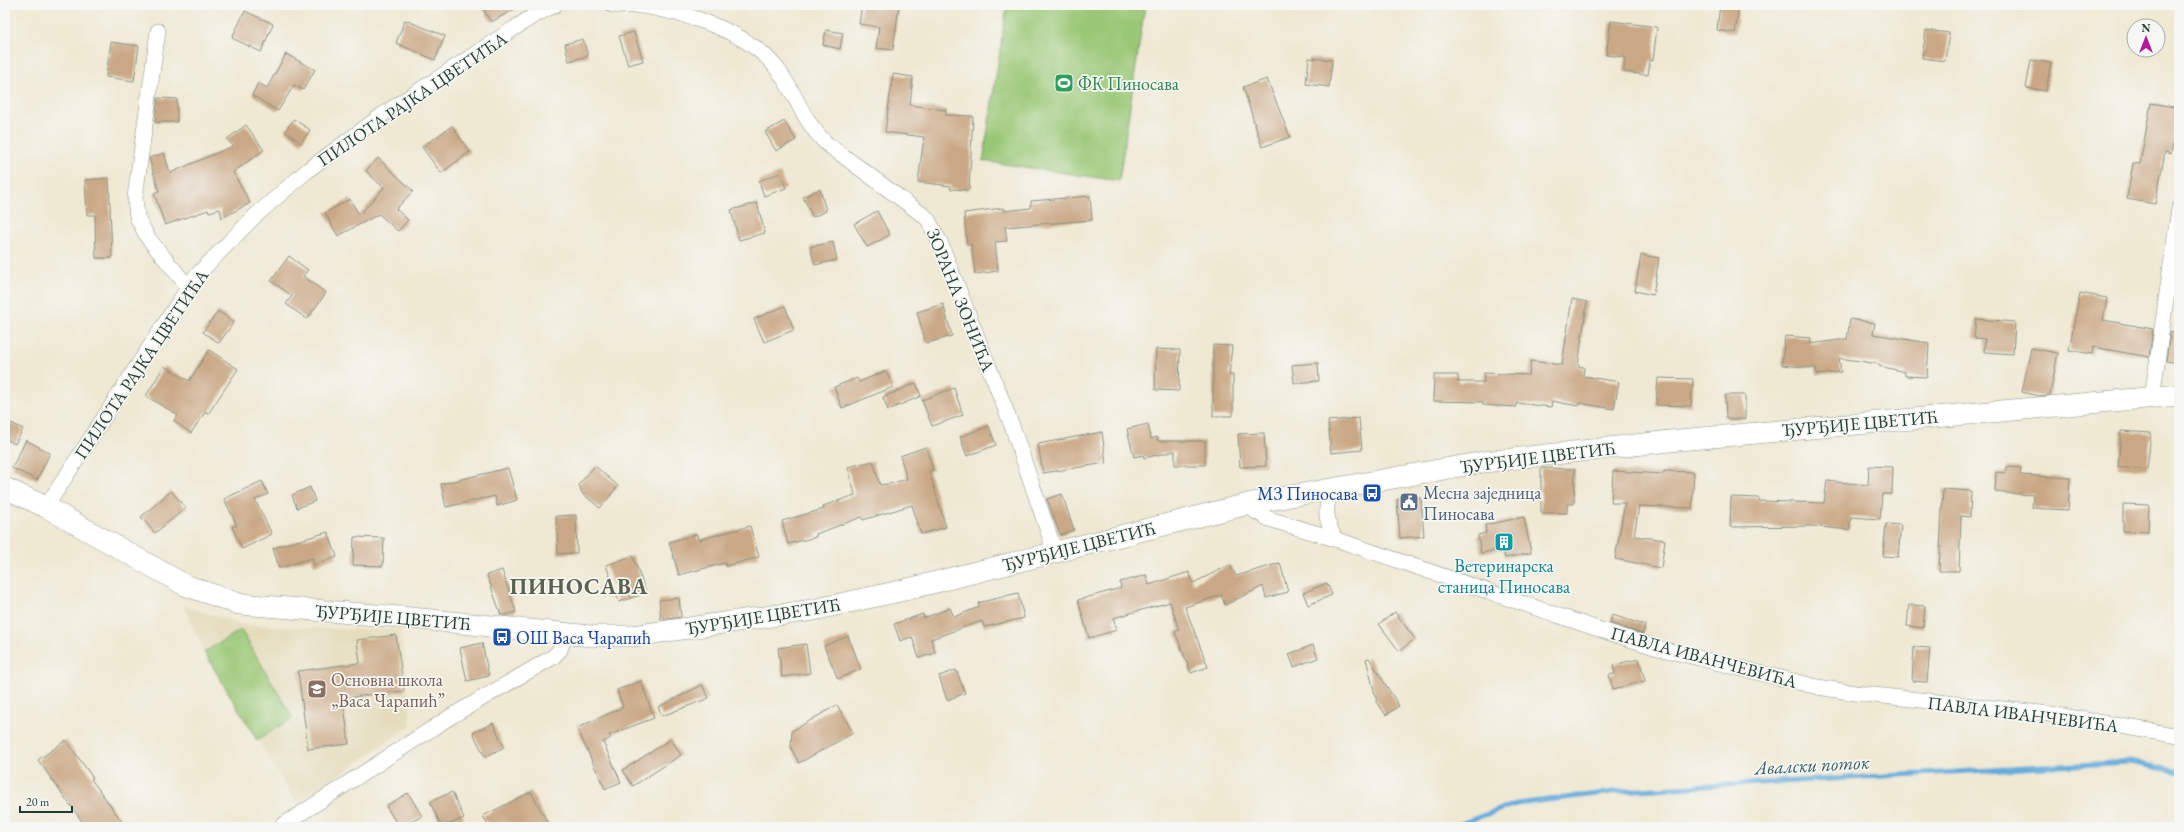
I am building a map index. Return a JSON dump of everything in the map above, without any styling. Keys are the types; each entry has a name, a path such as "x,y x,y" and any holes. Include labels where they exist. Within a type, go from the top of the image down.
{"street":[{"name":"ПИЛОТА РАЈКА ЦВЕТИЋА","path":"46,507 194,277 255,216 308,170 385,113 529,11 555,5"},
{"name":"ЗОРАНА ЗОНИЋА","path":"612,5 647,6 708,24 739,37 759,51 778,69 814,132 827,144 927,218 940,242 1012,426 1055,552"},
{"path":"158,31 135,197 136,217 148,238 188,287"},
{"path":"2152,398 2179,209"},
{"name":"ЂУРЂИЈЕ ЦВЕТИЋ","path":"5,488 46,507 185,585 239,604 401,616 565,634 633,636 813,610 900,591 1252,503 1484,462 1679,440 2179,395"},
{"path":"1331,489 1326,501 1326,512 1328,526 1335,539"},
{"name":"ПАВЛА ИВАНЧЕВИЋА","path":"1252,503 1255,511 1260,516 1335,539 1658,648 1818,687 1885,697 1995,707 2051,714 2179,736"},
{"path":"280,827 450,717 553,657 560,650 565,634"}],"shaded area":[{"name":"Основна школа „Васа Чарапић”","path":"184,606 245,625 352,630 401,628 411,725 297,804 204,652"}],"green space":[{"name":"ФК Пиносава","path":"1007,5 1145,5 1119,181 983,161"},
{"path":"241,630 293,718 257,740 204,652"}],"building":[{"path":"481,5 522,5 491,22"},
{"path":"862,5 899,5 893,50 876,48 879,27 859,24"},
{"path":"1720,5 1739,5 1735,33 1717,30"},
{"path":"245,11 273,24 261,52 232,38"},
{"path":"405,20 445,36 435,60 396,43"},
{"path":"1611,21 1657,27 1653,61 1650,60 1648,75 1624,72 1625,57 1606,55"},
{"path":"826,30 843,33 840,49 823,45"},
{"path":"1926,30 1949,33 1945,61 1922,58"},
{"path":"634,32 643,61 628,65 619,36"},
{"path":"583,39 588,56 569,61 565,44"},
{"path":"111,42 139,46 134,81 106,77"},
{"path":"286,54 315,70 303,90 294,85 278,111 252,95 258,83 267,88"},
{"path":"1309,58 1332,60 1329,87 1306,84"},
{"path":"2031,60 2051,63 2046,91 2026,88"},
{"path":"893,74 913,77 910,105 946,110 946,115 973,116 969,190 950,189 951,186 918,182 924,137 885,132"},
{"path":"1267,79 1290,137 1262,147 1243,87"},
{"path":"158,98 177,99 177,122 155,122"},
{"path":"2151,103 2179,108 2171,154 2165,152 2155,204 2127,199 2133,163 2140,164"},
{"path":"294,119 310,130 301,143 285,131"},
{"path":"784,121 796,140 776,151 765,132"},
{"path":"246,125 264,150 233,172 250,203 222,218 220,209 209,212 208,210 165,225 154,193 159,191 149,158 164,153 170,173 233,146 227,139"},
{"path":"452,126 470,152 441,173 422,147"},
{"path":"378,158 413,191 396,209 408,220 398,231 379,214 338,236 325,213 350,199 359,215 384,188 366,171"},
{"path":"780,173 786,188 764,196 759,181"},
{"path":"109,178 112,258 96,258 95,215 87,215 85,180"},
{"path":"820,189 826,211 813,217 803,197"},
{"path":"1090,196 1092,220 1005,227 1007,241 995,242 998,271 975,274 971,244 967,245 964,213 1003,208 1004,211 1031,208 1031,201"},
{"path":"757,203 765,233 739,240 731,210"},
{"path":"877,211 890,235 867,247 854,224"},
{"path":"833,242 837,260 815,265 810,247"},
{"path":"1641,255 1659,258 1653,295 1635,291"},
{"path":"289,256 308,270 303,276 326,293 307,319 286,304 292,296 271,281"},
{"path":"2080,293 2107,298 2103,320 2153,329 2149,357 2093,347 2092,354 2069,350"},
{"path":"1572,299 1587,302 1578,366 1584,367 1583,376 1619,382 1614,409 1579,403 1578,406 1552,401 1551,407 1516,403 1516,407 1483,405 1483,402 1433,401 1434,375 1458,375 1458,382 1484,382 1484,373 1529,375 1531,361 1562,365"},
{"path":"943,304 952,336 926,343 917,312"},
{"path":"785,306 794,330 764,342 754,319"},
{"path":"218,311 234,322 219,343 203,332"},
{"path":"1850,319 1875,323 1873,334 1929,343 1927,377 1905,376 1905,372 1879,366 1879,364 1839,358 1841,372 1817,375 1816,368 1782,365 1785,336 1811,338 1810,344 1847,339"},
{"path":"1976,319 2015,322 2013,354 1984,352 1985,339 1974,338"},
{"path":"2170,332 2179,334 2179,363 2166,361"},
{"path":"1213,345 1232,346 1229,375 1233,375 1233,416 1213,416"},
{"path":"2031,348 2058,353 2050,395 2039,396 2022,392"},
{"path":"1156,349 1180,350 1179,391 1155,390"},
{"path":"209,350 238,369 208,414 206,411 191,433 174,421 178,415 146,396 164,366 189,381"},
{"path":"1318,363 1319,381 1294,383 1292,365"},
{"path":"886,371 893,387 842,408 834,387 857,378 859,382"},
{"path":"1658,378 1693,379 1691,406 1656,405"},
{"path":"916,383 921,396 888,410 883,397"},
{"path":"954,388 963,415 932,426 922,400"},
{"path":"1725,395 1745,395 1745,419 1726,419"},
{"path":"1359,418 1362,450 1331,453 1328,421"},
{"path":"5,420 23,429 15,444 5,439"},
{"path":"1148,424 1151,439 1157,437 1158,441 1205,441 1205,465 1175,465 1175,451 1144,458 1143,455 1134,457 1127,429"},
{"path":"989,426 996,445 967,456 960,437"},
{"path":"2121,431 2151,433 2147,470 2118,467"},
{"path":"1102,432 1106,463 1043,473 1038,444"},
{"path":"1264,433 1266,466 1240,467 1238,434"},
{"path":"26,440 50,453 37,480 12,468"},
{"path":"926,447 933,470 929,471 946,527 921,534 912,505 863,520 862,517 816,534 816,537 788,544 782,521 824,509 823,506 855,495 848,467 873,461 880,485 893,483 907,479 900,456"},
{"path":"595,466 618,486 600,508 582,493 579,484"},
{"path":"1869,466 1893,467 1892,494 1882,494 1880,519 1851,517 1849,530 1813,526 1730,527 1731,497 1759,498 1759,501 1824,503 1827,481 1868,485"},
{"path":"2006,467 2021,468 2020,475 2070,478 2068,510 2032,508 2033,495 1995,492 1996,472 2005,473"},
{"path":"508,468 517,500 497,506 495,496 446,507 441,484"},
{"path":"1541,468 1575,469 1574,504 1567,504 1567,513 1541,513"},
{"path":"1613,471 1664,474 1664,471 1694,472 1692,508 1639,506 1634,536 1665,540 1661,568 1615,559 1625,503 1611,503"},
{"path":"262,481 268,494 255,500 272,534 242,549 232,527 237,525 224,499"},
{"path":"310,487 315,501 297,508 292,495"},
{"path":"1943,489 1971,491 1970,517 1961,516 1959,571 1939,571"},
{"path":"171,491 186,508 155,533 141,517"},
{"path":"1062,494 1074,530 1060,535 1047,499"},
{"path":"1421,498 1424,536 1400,538 1397,499"},
{"path":"2123,504 2149,505 2148,532 2123,531"},
{"path":"576,515 577,553 558,554 556,516"},
{"name":"Ветеринарска станица Пиносава","path":"1524,517 1531,553 1505,558 1503,549 1481,553 1478,535 1486,533 1485,525"},
{"path":"1886,524 1901,525 1898,557 1883,556"},
{"path":"750,526 759,557 726,566 725,563 679,575 669,542 697,534 698,540"},
{"path":"328,532 337,557 314,565 312,558 279,568 273,548"},
{"path":"354,537 384,538 383,566 353,565"},
{"path":"633,556 646,593 619,602 606,565"},
{"path":"1280,563 1288,592 1266,598 1263,586 1225,605 1221,595 1185,607 1208,667 1191,673 1175,632 1179,630 1170,602 1113,618 1117,630 1089,638 1078,600 1121,588 1120,582 1146,575 1149,585 1189,572 1193,583 1230,565 1236,576"},
{"path":"502,570 516,612 505,615 501,615 487,575"},
{"path":"1327,583 1332,595 1308,605 1303,593"},
{"path":"1018,593 1024,618 984,627 982,621 931,639 935,653 919,658 912,637 900,641 894,624 923,614 924,618 950,608 954,617 979,607 978,603"},
{"path":"679,598 681,617 661,620 659,600"},
{"path":"1909,605 1925,606 1923,628 1907,626"},
{"path":"1395,612 1415,639 1399,651 1379,624"},
{"path":"1612,615 1645,625 1643,634 1610,623"},
{"path":"396,635 404,691 343,698 349,744 308,749 298,671 360,663 357,640"},
{"path":"848,636 861,669 838,679 824,646"},
{"path":"482,643 489,676 467,681 460,648"},
{"path":"806,644 810,673 782,677 778,648"},
{"path":"1313,645 1318,658 1294,667 1289,654"},
{"path":"1914,647 1930,648 1927,682 1912,681"},
{"path":"1369,658 1399,706 1386,715 1377,702 1366,659"},
{"path":"1639,659 1645,681 1613,689 1609,675 1615,674 1613,665"},
{"path":"956,670 965,693 947,700 939,676"},
{"path":"641,681 654,718 609,735 611,738 603,742 621,782 605,789 577,728 623,707 617,690"},
{"path":"702,685 709,698 662,716 658,707"},
{"path":"837,705 853,733 799,763 791,748 792,731"},
{"path":"493,723 504,747 485,757 473,733"},
{"path":"671,739 681,755 633,786 623,770"},
{"path":"66,740 93,778 91,779 126,827 86,827 38,760"},
{"path":"452,792 464,818 442,827 430,802"},
{"path":"531,792 550,827 489,827 483,816"},
{"path":"408,793 422,816 402,827 399,827 386,806"}],"waterway":[{"name":"Авалски поток","path":"1451,827 1516,804 1621,791 2130,762 2179,772"}],"place":[{"name":"ФК Пиносава","path":"1064,83"},
{"name":"МЗ Пиносава","path":"1372,493"},
{"name":"Месна заједница Пиносава","path":"1409,502"},
{"name":"Ветеринарска станица Пиносава","path":"1504,542"},
{"name":"ОШ Васа Чарапић","path":"502,637"},
{"name":"Основна школа „Васа Чарапић”","path":"317,689"}],"district":[{"name":"ПИНОСАВА","path":"579,586"}]}
